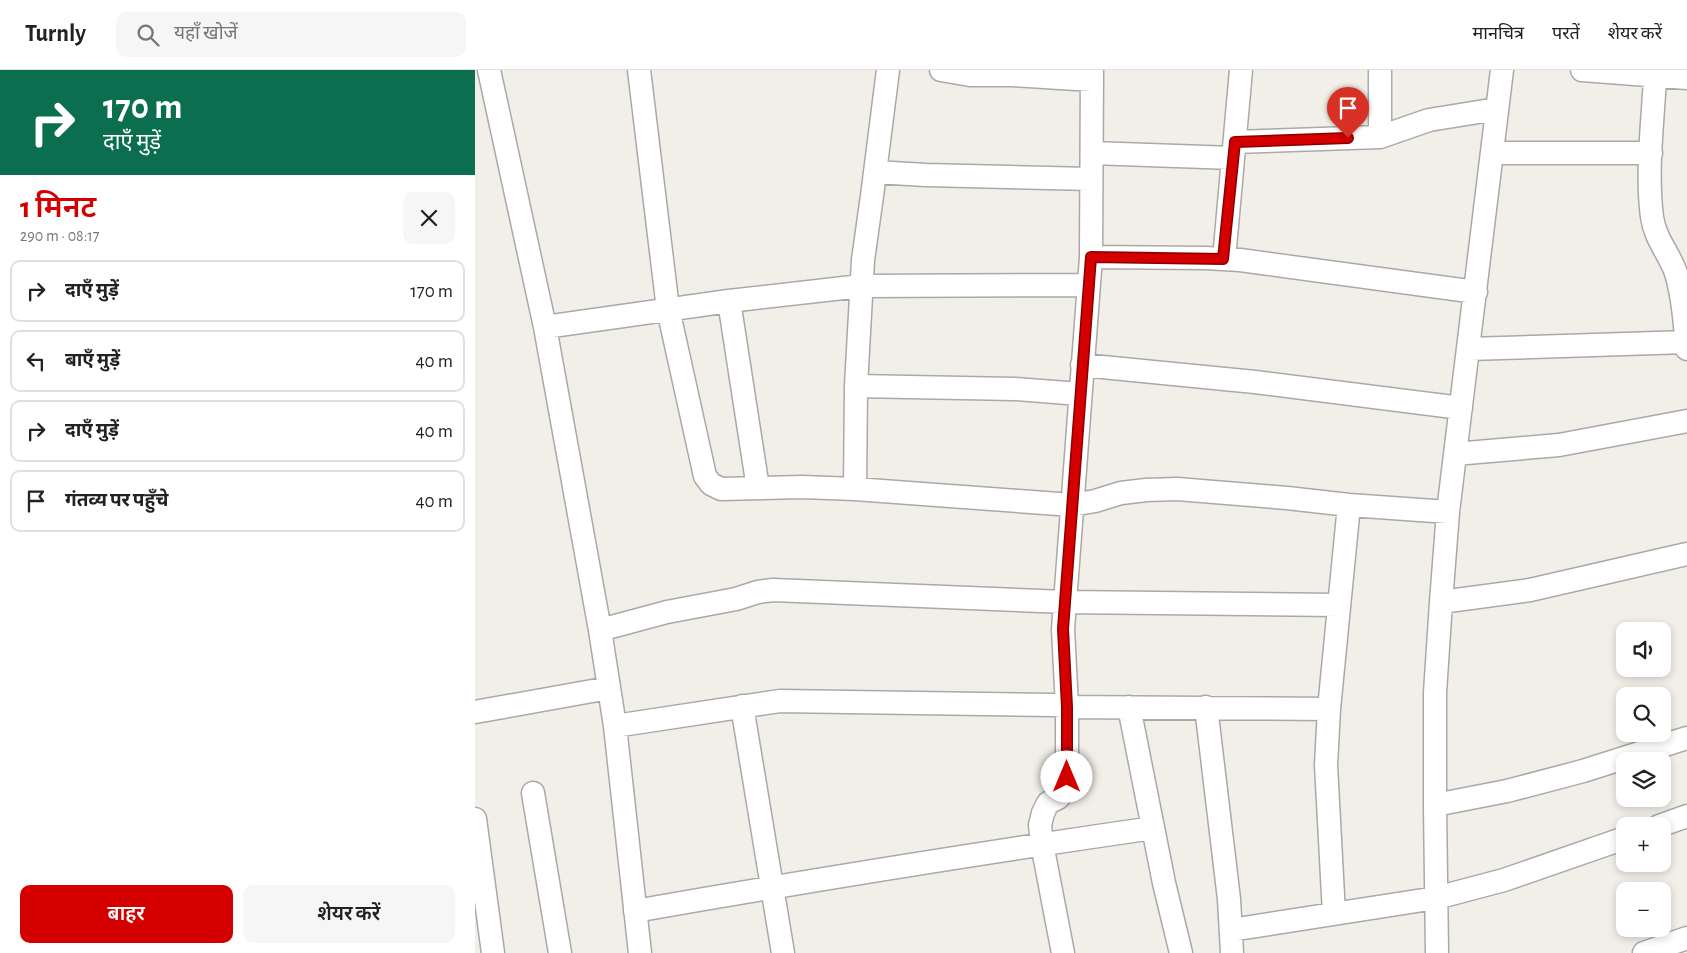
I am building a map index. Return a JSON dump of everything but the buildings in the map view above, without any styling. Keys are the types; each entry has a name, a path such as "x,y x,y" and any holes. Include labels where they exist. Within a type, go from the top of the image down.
{"street":[{"path":"489,70 545,327 600,630 615,726 640,953"},
{"path":"639,70 668,309 705,476 711,484 721,489 803,487 855,489 1072,505 1095,501 1121,493 1177,489 1449,512"},
{"path":"855,489 856,386 861,286 887,70"},
{"path":"941,70 970,74 1092,75 1091,257 1063,647 1067,707 1067,777 1065,790 1058,798 1048,803 1040,825 1063,953"},
{"path":"1223,259 1241,70"},
{"path":"1380,70 1380,137"},
{"path":"1437,953 1435,692 1441,602 1455,454 1502,70"},
{"path":"1581,70 1687,78"},
{"path":"1655,76 1650,182 1652,218 1658,237 1664,251 1672,262 1676,274 1687,349"},
{"path":"1092,153 1234,150 1380,137 1429,120 1497,109"},
{"path":"1492,153 1651,154"},
{"path":"875,172 1091,179"},
{"path":"1091,257 1223,259 1476,292"},
{"path":"545,327 729,301 861,286 1088,286"},
{"path":"729,301 758,488"},
{"path":"1469,348 1687,342"},
{"path":"1082,365 1255,382 1461,408"},
{"path":"856,386 1015,389 1080,394"},
{"path":"1455,454 1559,445 1687,421"},
{"path":"1334,914 1326,766 1329,709 1349,505"},
{"path":"1441,602 1530,590 1687,554"},
{"path":"600,630 667,612 728,601 758,592 773,590 1065,602 1339,605"},
{"path":"475,712 609,688"},
{"path":"615,726 780,701 819,700 1067,707 1329,709"},
{"path":"742,706 783,953"},
{"path":"1129,706 1163,883 1181,953"},
{"path":"1206,707 1231,947 1334,914 1436,898 1504,880 1616,841"},
{"path":"1435,805 1507,791 1583,771 1687,738"},
{"path":"533,793 559,953"},
{"path":"1671,822 1687,816"},
{"path":"475,819 493,953"},
{"path":"635,911 772,887 1153,828"},
{"path":"1643,953 1687,938"}],"route":[{"path":"1067,777 1067,707 1063,629 1091,257 1223,259 1235,142 1348,138"}]}
